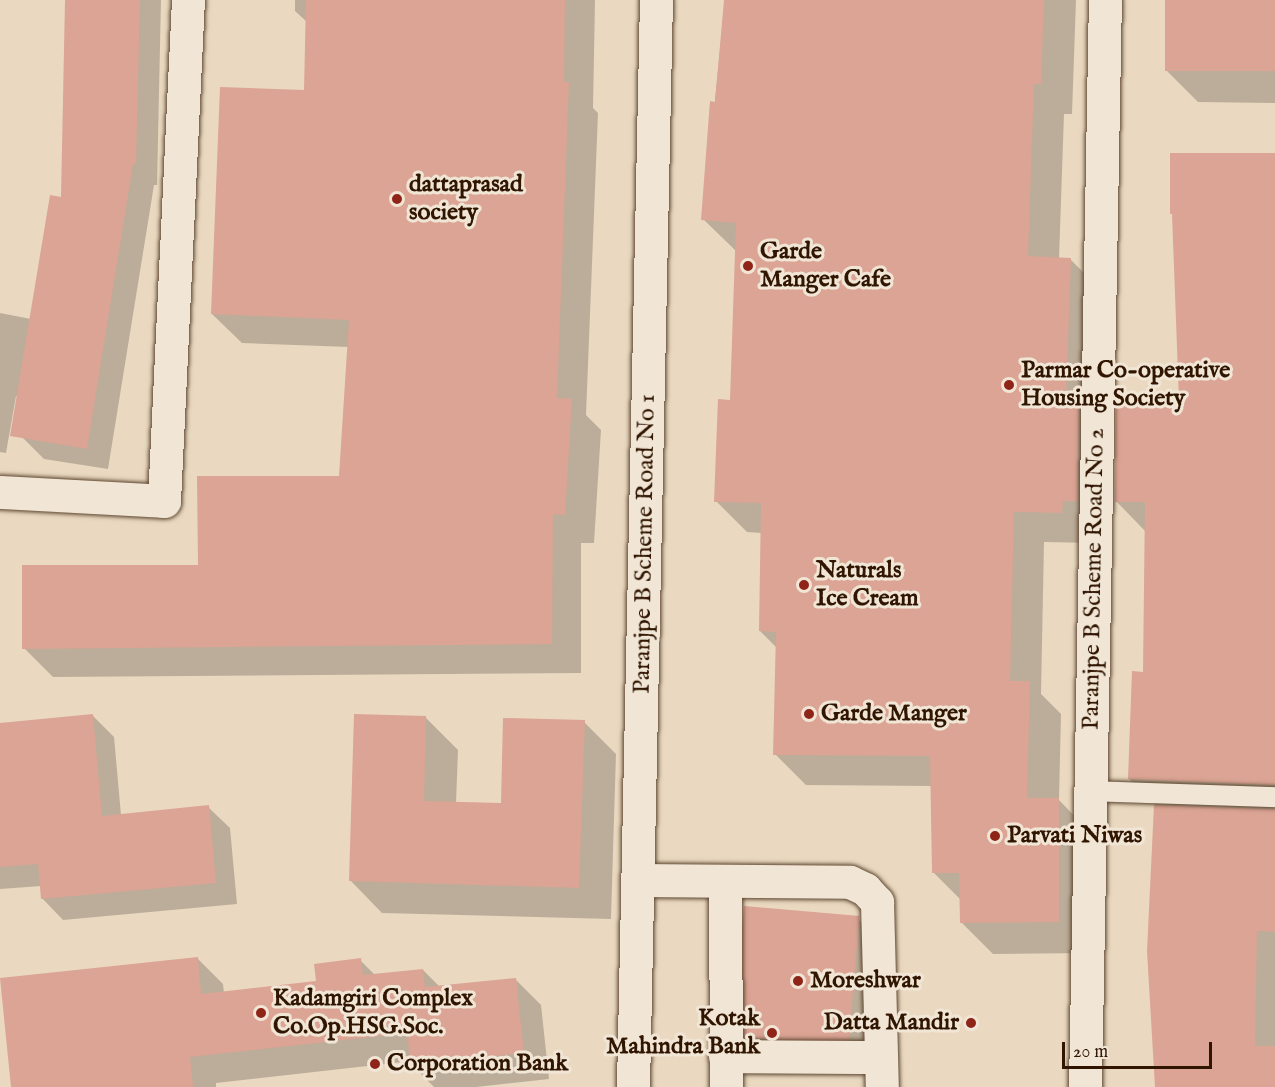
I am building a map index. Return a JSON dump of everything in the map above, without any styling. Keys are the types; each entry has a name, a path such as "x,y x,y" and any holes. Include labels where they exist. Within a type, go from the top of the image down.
{"street":[{"path":"0,492 164,501 188,0"},
{"name":"Paranjpe B Scheme Road No 1","path":"633,1087 656,0"},
{"name":"Paranjpe B Scheme Road No 2","path":"1085,1087 1105,0"},
{"path":"638,880 850,882 865,889 877,902 881,1072 726,1071 725,881"}],"lane":[{"path":"1090,791 1275,797"}],"building":[{"path":"65,0 140,0 136,164 133,164 87,449 10,436 50,195 61,197"},
{"path":"306,0 565,0 564,82 569,82 557,398 572,399 565,515 553,514 552,644 22,649 22,565 198,565 197,476 339,476 349,320 211,314 220,87 304,90"},
{"path":"724,0 1044,0 1041,84 1034,84 1028,256 1071,258 1066,399 1079,399 1077,501 1063,501 1062,513 1014,512 1010,681 1030,681 1027,798 1059,798 1059,922 960,923 959,873 932,873 930,756 773,755 776,632 759,631 761,503 714,502 718,399 730,400 736,223 701,220 710,101 715,102"},
{"path":"1165,0 1275,0 1275,71 1165,71"},
{"path":"1170,153 1275,153 1275,785 1128,779 1132,671 1143,672 1145,502 1115,502 1116,400 1179,401 1172,214 1170,214"},
{"path":"93,714 102,816 209,805 216,883 41,899 38,864 0,867 0,723"},
{"path":"354,714 426,716 424,801 501,803 503,718 585,720 579,888 349,881"},
{"path":"1154,805 1275,809 1275,932 1257,931 1255,1046 1275,1046 1275,1087 1155,1087 1147,951"},
{"name":"Moreshwar","path":"744,906 860,916 848,1047 733,1037"},
{"name":"Kadamgiri Complex Co.Op.HSG.Soc.","path":"198,957 201,994 316,981 314,964 361,958 363,975 423,969 425,987 516,978 524,1053 411,1066 407,1033 190,1057 193,1087 11,1087 0,978"}],"place":[{"name":"dattaprasad society","path":"397,199"},
{"name":"Garde Manger Cafe","path":"748,266"},
{"name":"Parmar Co-operative Housing Society","path":"1009,385"},
{"name":"Naturals Ice Cream","path":"804,585"},
{"name":"Garde Manger","path":"809,714"},
{"name":"Parvati Niwas","path":"995,836"},
{"name":"Moreshwar","path":"798,981"},
{"name":"Kadamgiri Complex Co.Op.HSG.Soc.","path":"261,1013"},
{"name":"Datta Mandir","path":"971,1023"},
{"name":"Kotak Mahindra Bank","path":"772,1033"},
{"name":"Corporation Bank","path":"375,1064"}]}
